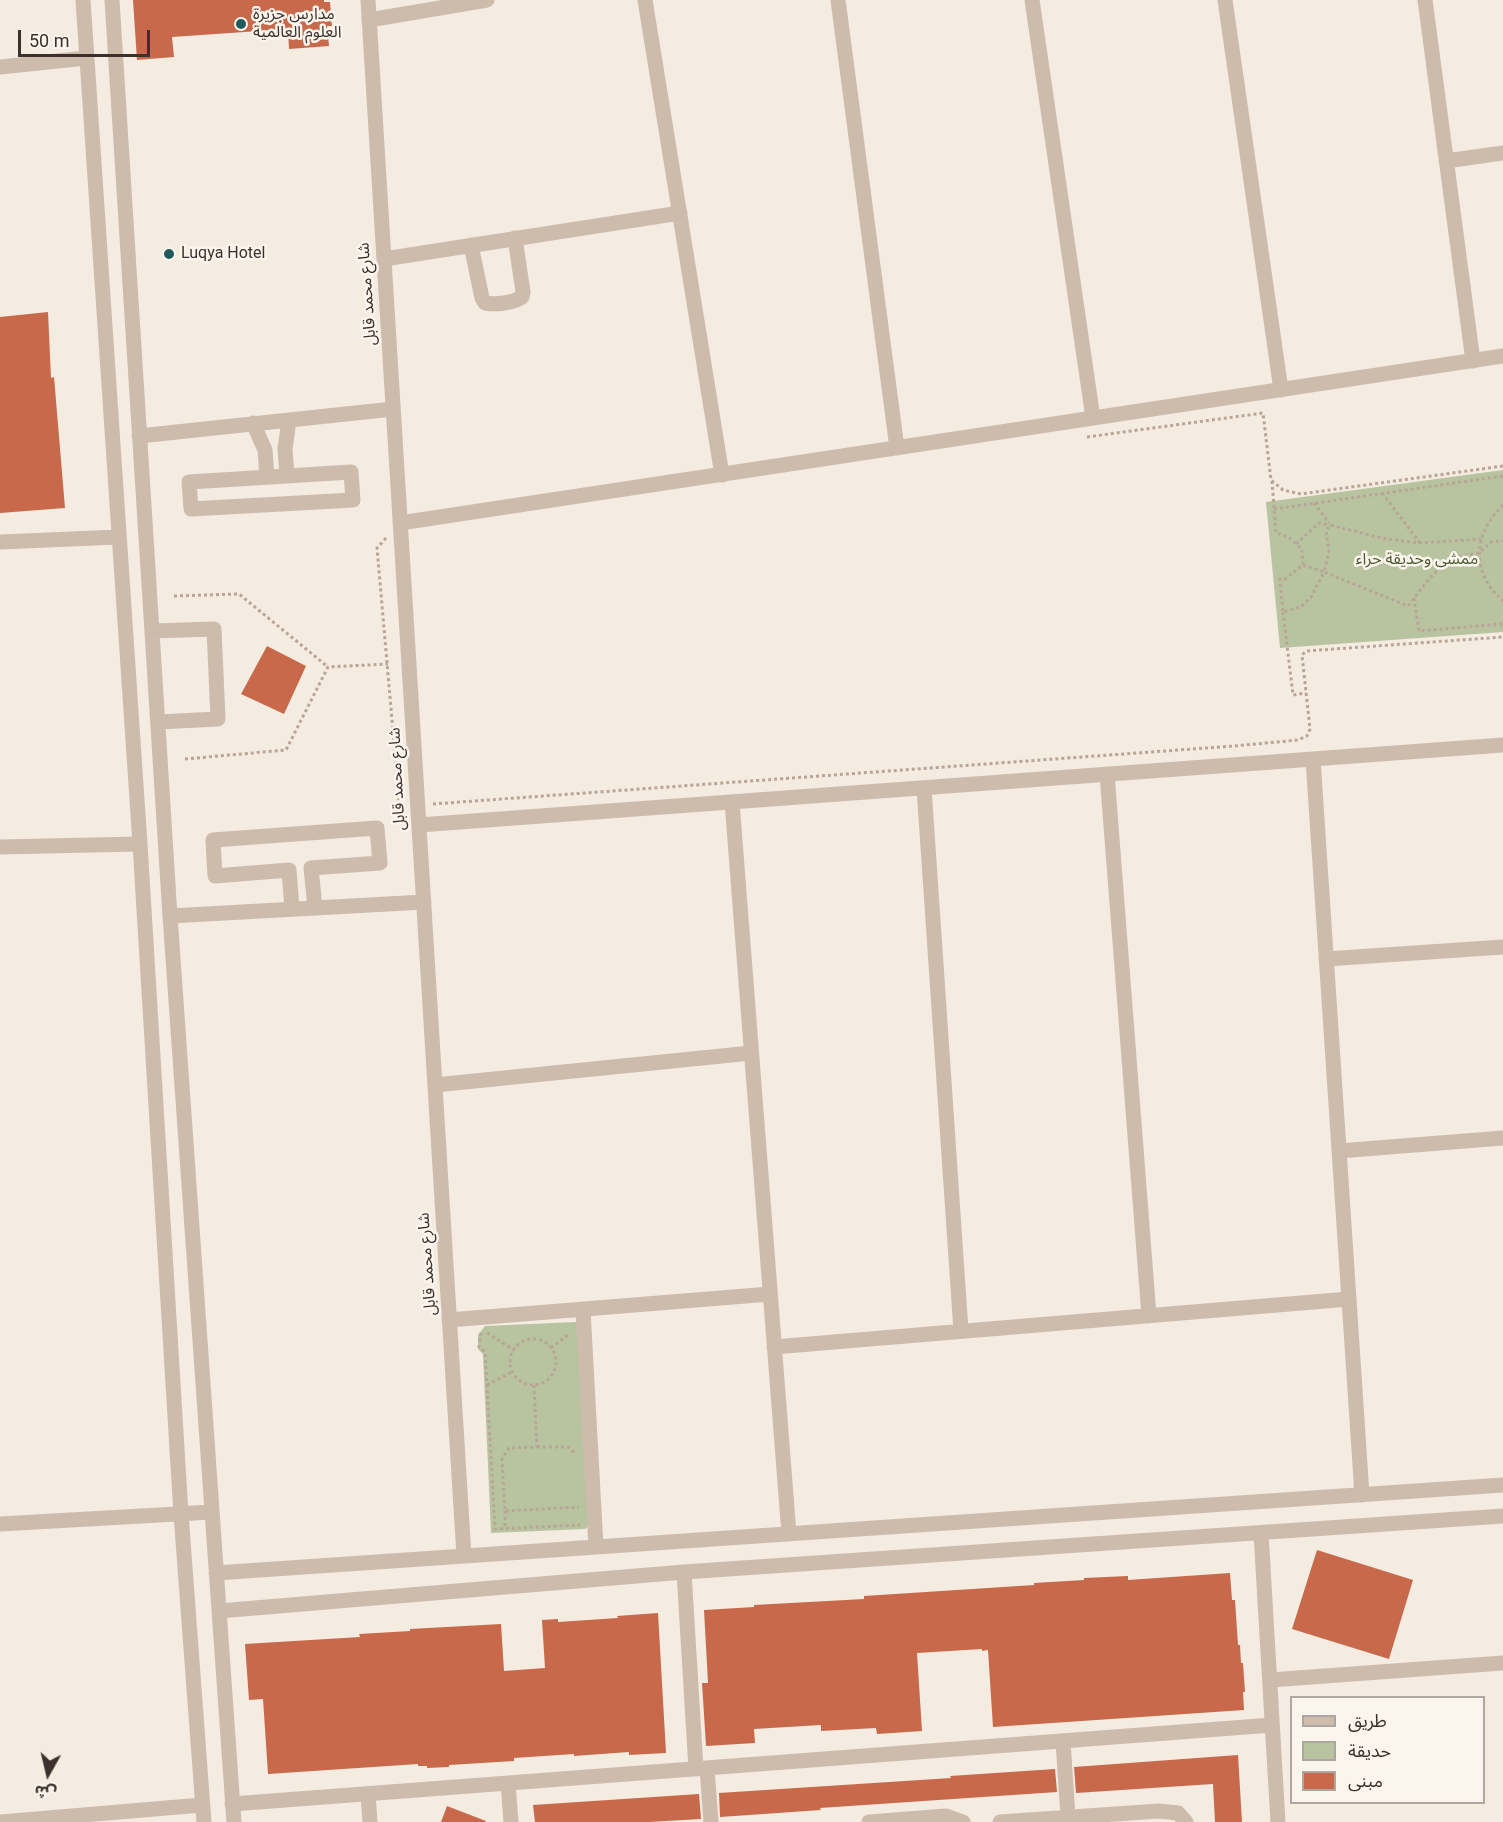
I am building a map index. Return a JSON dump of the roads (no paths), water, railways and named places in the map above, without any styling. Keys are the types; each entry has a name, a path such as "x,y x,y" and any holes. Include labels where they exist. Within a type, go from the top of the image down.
{"street":[{"path":"83,0 140,844 181,1514 204,1822"},
{"path":"112,0 170,916 234,1822"},
{"name":"شارع محمد قابل","path":"368,0 393,409 397,529 419,825 464,1556"},
{"path":"369,20 487,0"},
{"path":"645,0 722,475"},
{"path":"838,0 897,448"},
{"path":"1032,0 1093,418"},
{"path":"1225,0 1281,390"},
{"path":"1425,0 1473,361"},
{"path":"0,68 86,58"},
{"path":"1446,161 1503,153"},
{"path":"384,259 680,213"},
{"path":"471,245 485,303 517,301 522,297 523,292 515,238"},
{"path":"99,247 126,244"},
{"path":"397,529 722,475 1503,356"},
{"path":"139,435 393,409"},
{"path":"287,476 285,449 288,420"},
{"path":"253,423 265,450 267,477"},
{"path":"351,472 353,500 191,509 189,482 287,476 351,472"},
{"path":"0,542 118,537"},
{"path":"152,631 214,629 218,719 158,722"},
{"path":"419,825 1503,745"},
{"path":"1313,759 1362,1495"},
{"path":"1107,774 1149,1316"},
{"path":"924,788 961,1331"},
{"path":"732,802 789,1534"},
{"path":"377,828 380,862 311,868 215,876 213,840 377,828"},
{"path":"0,847 140,844"},
{"path":"311,868 315,908"},
{"path":"289,870 292,909"},
{"path":"170,916 424,902"},
{"path":"1326,959 1503,947"},
{"path":"435,1085 751,1053"},
{"path":"1339,1151 1503,1138"},
{"path":"449,1320 770,1294"},
{"path":"774,1347 1349,1299"},
{"path":"583,1310 596,1547"},
{"path":"216,1573 1503,1485"},
{"path":"0,1524 212,1512"},
{"path":"219,1611 684,1572 1503,1516"},
{"path":"1261,1533 1278,1822"},
{"path":"684,1572 701,1769 711,1822"},
{"path":"1270,1680 1503,1663"},
{"path":"232,1804 1272,1725"},
{"path":"1063,1742 1068,1816"},
{"path":"508,1783 511,1822"},
{"path":"368,1794 370,1822"},
{"path":"0,1822 122,1816 202,1805"},
{"path":"1000,1822 1159,1811 1178,1813 1186,1822"},
{"path":"869,1822 946,1816 963,1822"}],"place":[{"name":"مدارس جزيرة العلوم العالمية","path":"241,24"},
{"name":"Luqya Hotel","path":"169,254"}],"park label":[{"name":"ممشى وحديقة حراء","path":"1417,560"}]}
